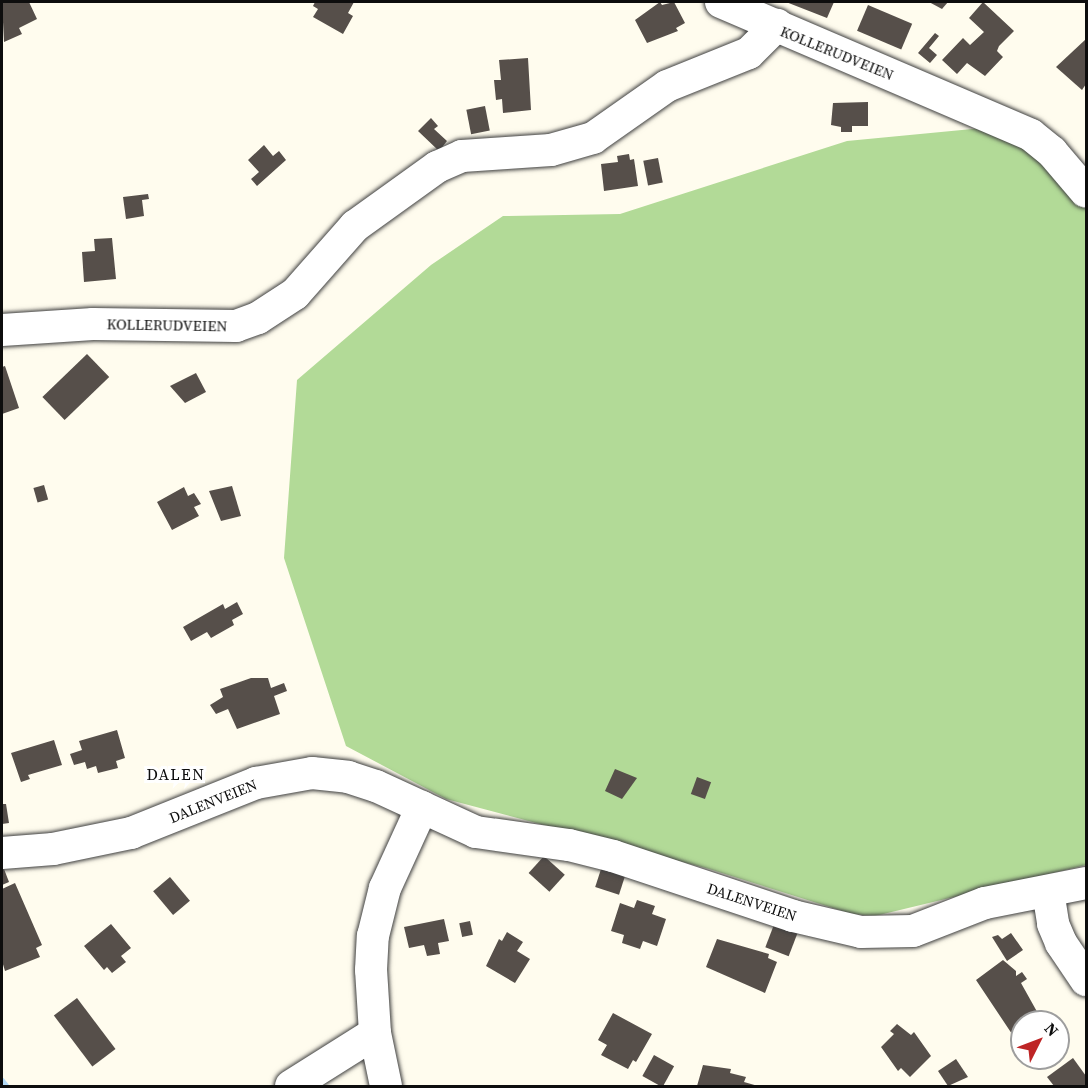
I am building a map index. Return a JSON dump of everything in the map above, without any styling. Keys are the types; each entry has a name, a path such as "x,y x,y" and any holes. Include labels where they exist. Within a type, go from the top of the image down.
{"street":[{"path":"721,2 777,26"},
{"name":"KOLLERUDVEIEN","path":"2,330 93,324 236,326 258,318 295,294 355,226 436,167 470,155 572,147 609,130 667,86 749,53 777,26 1031,135 1052,152 1086,192"},
{"name":"DALENVEIEN","path":"2,853 53,849 131,833 256,783 312,773 348,777 476,832 569,845 613,856 793,916 861,932 913,931 985,903 1086,883"},
{"path":"386,1086 375,1033 370,970 378,908 396,856 422,807"},
{"path":"1048,891 1053,924 1061,943 1086,980"},
{"path":"291,1086 375,1033"}],"green space":[{"path":"1014,125 1086,190 1086,865 875,916 852,914 709,869 446,799 346,746 284,558 297,380 431,265 503,216 620,214 847,141"}],"building":[{"path":"2,2 29,2 37,19 19,28 22,34 4,42"},
{"path":"315,2 354,2 348,13 353,16 343,34 313,17 318,9 313,6"},
{"path":"660,2 662,5 674,2 685,23 676,28 678,31 647,43 635,20"},
{"path":"786,2 834,2 827,18"},
{"path":"929,2 948,2 942,9"},
{"path":"983,2 1014,31 999,46 997,51 1003,57 985,76 967,63 957,74 942,60 963,38 970,45 984,32 969,18"},
{"path":"868,5 912,24 901,50 857,31"},
{"path":"935,33 939,36 929,48 937,55 930,63 918,53"},
{"path":"1086,39 1086,84 1082,90 1056,67"},
{"path":"528,58 531,110 503,113 502,99 496,100 494,80 501,80 499,60"},
{"path":"868,102 868,126 852,126 852,132 841,132 841,127 831,125 833,103"},
{"path":"485,106 490,131 471,134 466,110"},
{"path":"431,118 438,126 434,129 447,141 439,151 418,131"},
{"path":"264,145 273,156 279,151 286,160 257,186 251,179 259,172 248,160"},
{"path":"629,154 630,160 634,159 638,186 604,191 601,164 618,162 617,156"},
{"path":"658,158 663,183 648,185 643,161"},
{"path":"148,194 149,199 142,200 144,216 126,219 123,197"},
{"path":"112,238 116,279 84,282 82,252 95,251 94,239"},
{"path":"87,354 109,377 65,420 42,397"},
{"path":"5,366 19,408 2,414 2,367"},
{"path":"196,373 206,392 185,403 170,386"},
{"path":"44,485 48,499 38,502 33,488"},
{"path":"232,486 241,516 221,521 209,491"},
{"path":"184,487 188,496 194,493 201,504 194,507 199,516 172,530 157,502"},
{"path":"237,602 243,614 232,620 234,625 211,638 207,632 191,641 183,627 223,604 225,609"},
{"path":"251,678 268,678 271,688 284,683 287,691 274,696 280,714 237,729 228,709 216,714 210,705 223,697 220,689"},
{"path":"117,730 125,758 116,761 118,768 98,773 96,766 87,769 85,762 74,765 70,754 82,750 79,741"},
{"path":"54,740 62,765 28,775 30,779 21,782 11,753"},
{"path":"615,769 637,778 622,799 605,791"},
{"path":"697,777 711,782 705,799 691,794"},
{"path":"2,804 6,804 9,823 2,824"},
{"path":"544,856 565,875 549,892 529,873"},
{"path":"602,866 626,874 619,895 595,887"},
{"path":"4,869 9,882 2,885 2,870"},
{"path":"170,877 190,901 173,915 153,891"},
{"path":"15,883 42,945 36,948 40,957 5,971 2,961 2,889"},
{"path":"637,900 655,906 652,914 666,919 657,946 643,941 640,949 622,943 624,935 611,931 620,903 634,908"},
{"path":"444,919 449,941 438,943 440,954 427,956 424,945 409,948 404,927"},
{"path":"470,921 473,935 462,937 459,923"},
{"path":"775,922 798,931 789,956 765,947"},
{"path":"111,924 131,948 121,956 126,962 112,973 107,967 104,970 84,946"},
{"path":"507,932 523,942 517,951 530,959 515,983 486,966 499,939 502,941"},
{"path":"1011,933 1023,950 1007,961 992,937 998,935 1002,939"},
{"path":"717,939 769,954 768,958 777,962 765,993 706,967"},
{"path":"1003,960 1016,971 1016,976 1022,972 1027,979 1021,983 1036,1010 1010,1010 1010,1031 976,980"},
{"path":"77,998 116,1049 92,1067 54,1015"},
{"path":"613,1013 652,1034 636,1062 633,1060 628,1069 601,1055 607,1045 598,1040"},
{"path":"897,1024 911,1035 914,1032 931,1056 910,1077 901,1068 898,1071 881,1047 894,1034 890,1031"},
{"path":"654,1055 674,1066 663,1086 642,1076"},
{"path":"1073,1058 1086,1076 1086,1086 1054,1086 1047,1077 1057,1070 1070,1070 1070,1060"},
{"path":"956,1059 968,1077 948,1086 938,1071"},
{"path":"703,1065 731,1069 730,1073 746,1077 744,1082 758,1086 697,1086"}],"waterway":[{"path":"2,1081 6,1086"}],"district":[{"name":"DALEN","path":"176,774"}]}
